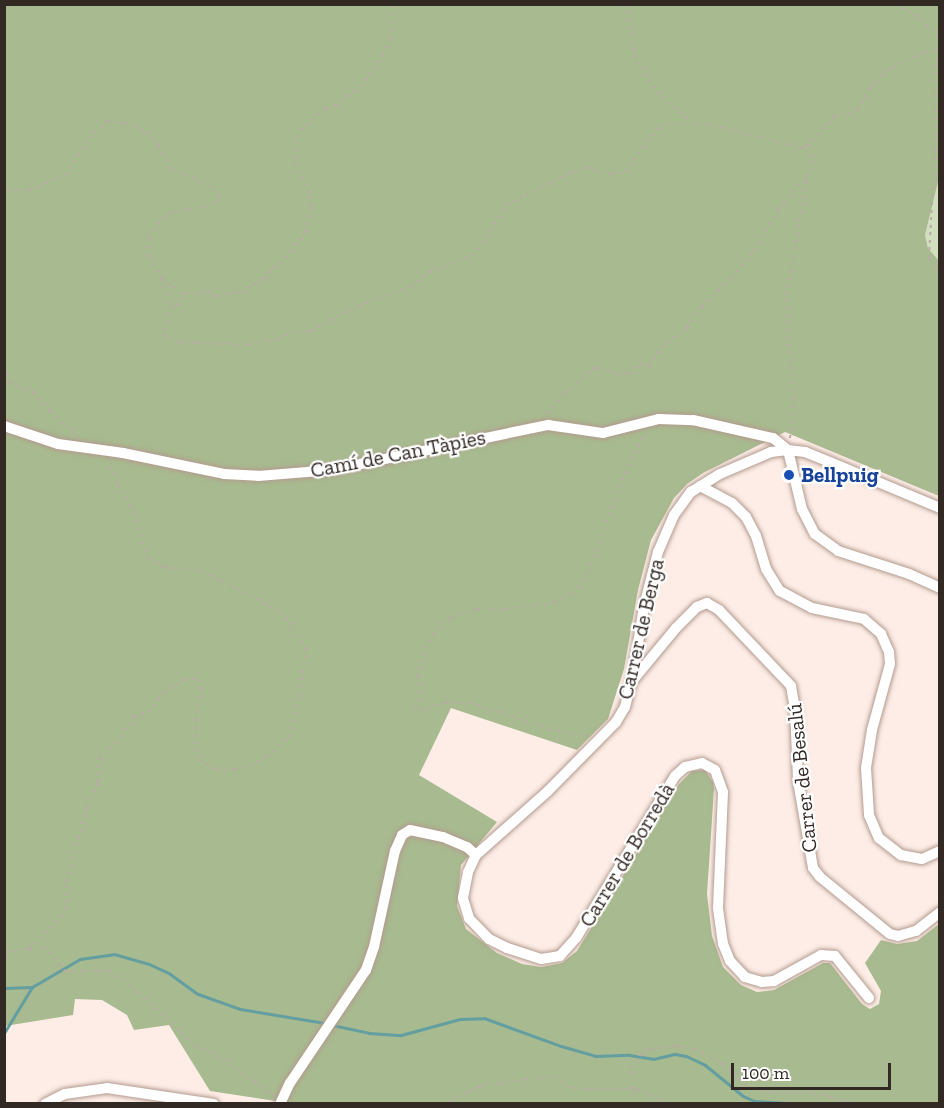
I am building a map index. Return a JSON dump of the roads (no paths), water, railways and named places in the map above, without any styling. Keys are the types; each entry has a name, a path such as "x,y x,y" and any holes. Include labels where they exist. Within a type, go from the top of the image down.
{"street":[{"name":"Camí de Can Tàpies","path":"4,426 58,444 107,450 224,474 258,476 332,470 554,424 603,433 650,421 693,420 773,438 789,450"},
{"name":"Carrer de Berga","path":"476,855 605,736 625,706 658,552 674,515 691,492 720,474 771,452 789,450"},
{"path":"939,508 924,499 822,459 789,450 798,497 815,534 838,551 909,574 939,588"},
{"path":"700,486 732,503 746,517 756,536 766,568 780,591 812,608 864,619 881,634 889,652 890,664 872,730 866,768 869,815 879,838 901,855 922,859 939,851"},
{"name":"Carrer de Besalú","path":"631,682 676,628 698,607 707,603 719,610 791,686 795,708 798,780 813,868 820,877 890,934 898,936 916,931 939,912"},
{"name":"Carrer de Borredà","path":"476,855 468,872 464,898 464,908 475,927 489,939 527,956 541,959 561,956 576,938 675,776 693,764 709,765 715,770 723,792 718,907 723,944 730,961 745,977 762,982 774,981 821,955 835,956 869,998"},
{"path":"281,1102 290,1083 366,970 374,947 395,851 402,835 410,830 443,837 467,847 476,855"},
{"path":"45,1104 65,1094 107,1088 214,1104"}],"waterway":[{"path":"4,988 32,987 80,959 114,954 149,964 170,974 198,994 240,1009 325,1023"},
{"path":"4,1033 32,987"},
{"path":"332,1025 369,1033 401,1035 460,1019 484,1018 595,1056 629,1055 653,1059 675,1054 686,1056 705,1065 743,1096 754,1101 802,1104"}],"place":[{"name":"Bellpuig","path":"789,475"}]}
